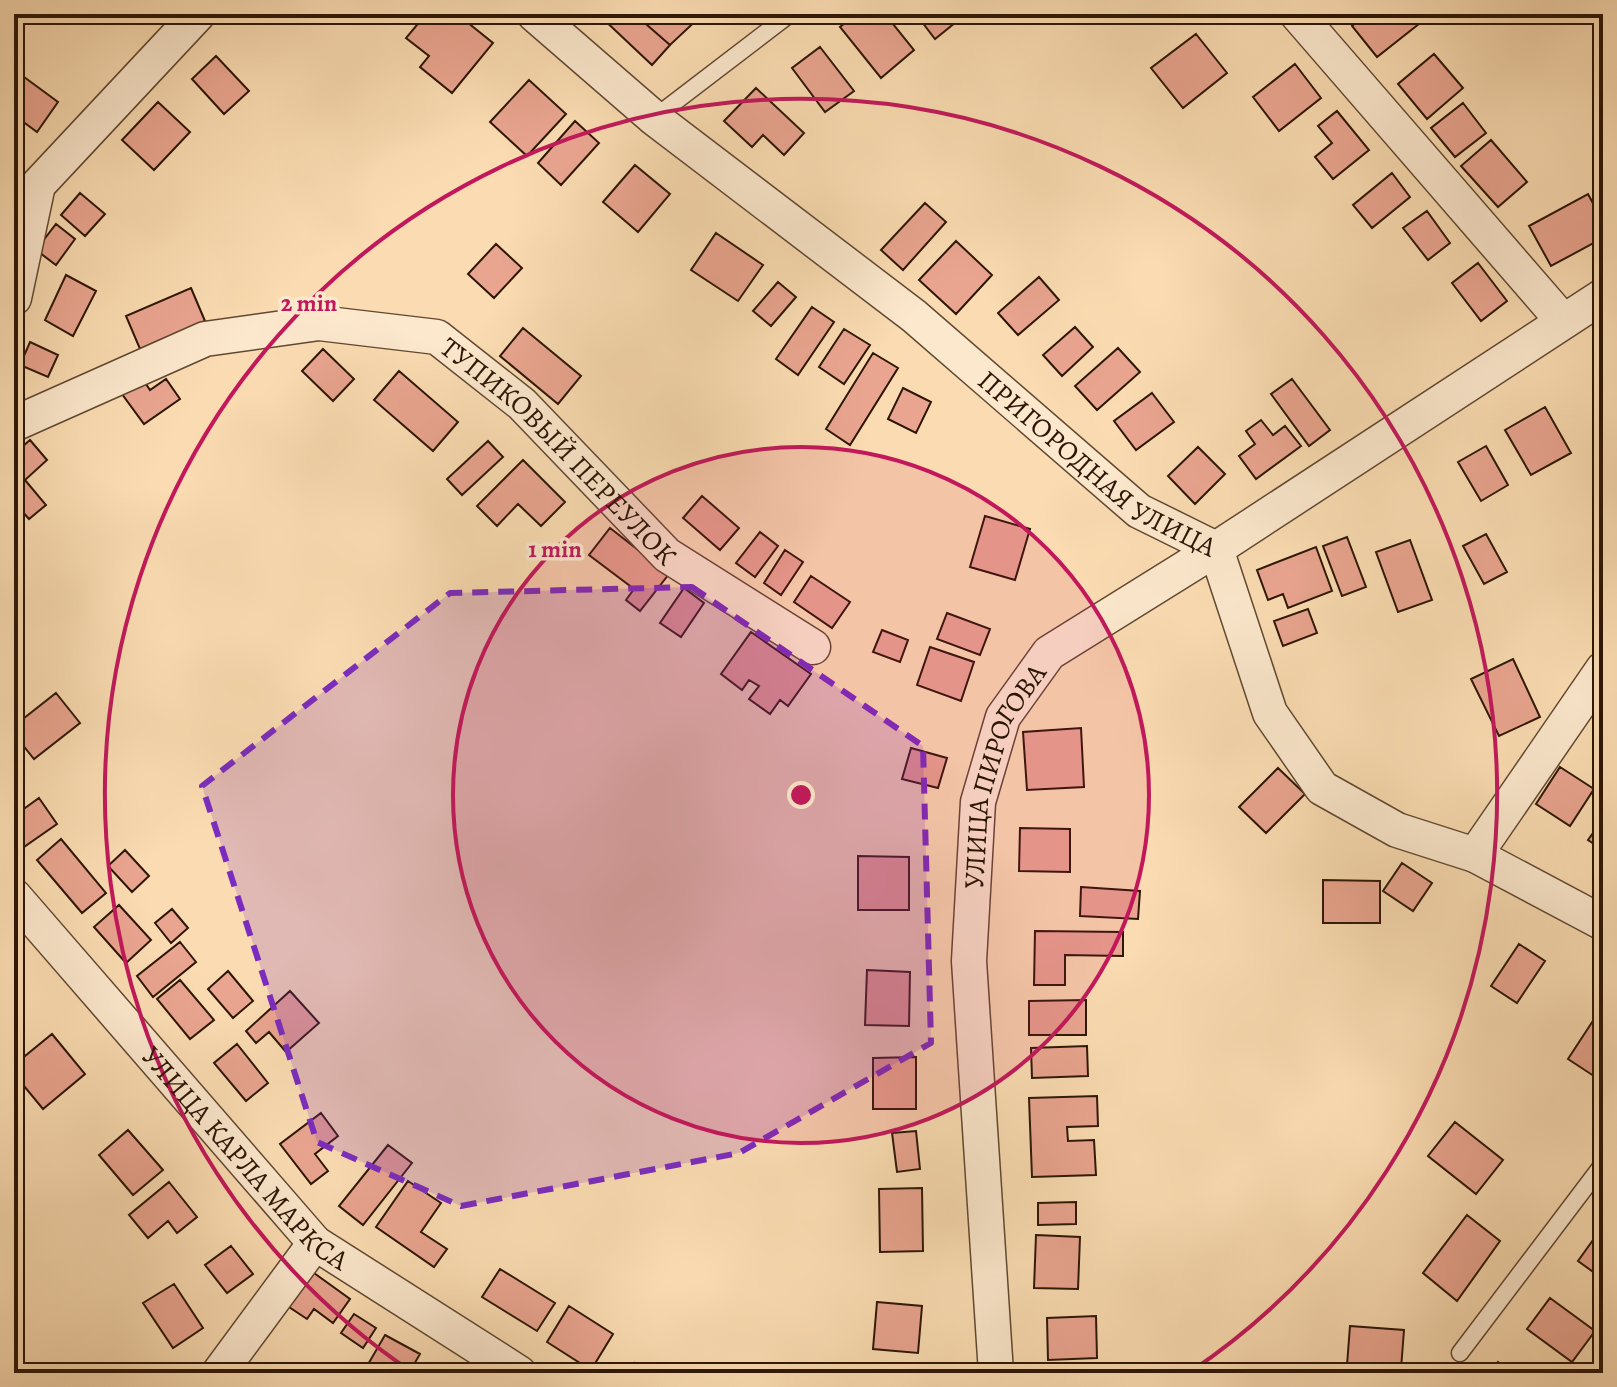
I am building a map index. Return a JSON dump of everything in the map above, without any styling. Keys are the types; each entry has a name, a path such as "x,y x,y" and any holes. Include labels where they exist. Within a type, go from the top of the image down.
{"street":[{"path":"14,298 38,185 198,14"},
{"name":"ПРИГОРОДНАЯ УЛИЦА","path":"534,14 654,118 914,316 1139,511 1216,549 1270,713 1322,788 1397,830 1475,855 1603,923"},
{"path":"1297,14 1563,321"},
{"name":"УЛИЦА ПИРОГОВА","path":"996,1373 969,961 978,802 1003,717 1049,653 1216,549 1603,296"},
{"name":"ТУПИКОВЫЙ ПЕРЕУЛОК","path":"14,424 205,339 319,323 437,337 522,404 667,555 813,647"},
{"path":"1475,855 1603,669"},
{"name":"УЛИЦА КАРЛА МАРКСА","path":"14,896 315,1243 519,1373"},
{"path":"219,1373 315,1243"}],"lane":[{"path":"654,118 790,14"},
{"path":"1460,1353 1603,1164"}],"highlighted area":[{"path":"692,587 923,746 931,1043 739,1153 461,1206 317,1142 202,786 450,593"}],"building":[{"path":"426,14 457,14 493,43 452,93 420,67 429,56 406,38"},
{"path":"643,14 639,18 670,45 652,65 600,16"},
{"path":"643,14 703,14 670,45 639,18"},
{"path":"856,14 885,14 914,50 881,78 840,27"},
{"path":"916,14 958,14 961,18 935,39"},
{"path":"1367,14 1429,16 1377,57 1352,26"},
{"path":"1196,34 1227,73 1183,108 1151,68"},
{"path":"820,47 854,91 825,112 792,68"},
{"path":"1434,54 1463,88 1427,119 1398,84"},
{"path":"216,56 249,91 224,114 192,79"},
{"path":"1295,64 1321,98 1279,131 1253,97"},
{"path":"20,74 58,102 37,132 14,115 14,83"},
{"path":"529,80 566,114 527,156 490,122"},
{"path":"756,88 804,133 784,155 763,135 752,147 724,121"},
{"path":"158,102 190,132 154,170 122,140"},
{"path":"1463,103 1486,133 1455,157 1431,128"},
{"path":"1337,111 1369,150 1333,179 1315,157 1332,143 1318,126"},
{"path":"575,121 599,143 561,185 538,163"},
{"path":"1491,140 1527,182 1498,207 1461,166"},
{"path":"635,165 670,194 638,232 603,202"},
{"path":"1392,173 1410,197 1372,228 1353,205"},
{"path":"80,193 105,214 85,236 61,215"},
{"path":"1588,194 1603,222 1603,238 1551,266 1529,226"},
{"path":"925,203 946,222 903,270 881,250"},
{"path":"1427,211 1450,243 1428,260 1403,228"},
{"path":"56,224 75,239 56,265 36,250"},
{"path":"716,233 763,265 738,301 691,270"},
{"path":"956,241 992,275 956,314 919,280"},
{"path":"496,244 522,268 494,298 468,274"},
{"path":"1478,263 1507,301 1481,321 1452,283"},
{"path":"66,275 96,291 73,336 45,320"},
{"path":"1039,277 1059,300 1018,335 998,313"},
{"path":"778,282 796,297 771,326 753,311"},
{"path":"191,288 205,321 140,349 126,316"},
{"path":"812,307 834,322 798,375 776,359"},
{"path":"1075,327 1093,347 1062,376 1043,355"},
{"path":"523,328 581,376 558,404 500,356"},
{"path":"844,329 870,345 844,384 819,367"},
{"path":"30,342 58,355 48,377 20,365"},
{"path":"1118,348 1140,372 1097,410 1075,386"},
{"path":"323,349 354,379 333,401 302,371"},
{"path":"873,353 898,368 850,445 826,429"},
{"path":"399,371 458,422 433,451 374,400"},
{"path":"140,375 150,390 166,379 180,399 144,424 119,390"},
{"path":"1292,379 1330,430 1309,446 1271,394"},
{"path":"903,388 931,402 916,433 888,419"},
{"path":"1152,393 1174,422 1136,450 1114,421"},
{"path":"1545,407 1571,453 1531,475 1505,430"},
{"path":"1261,420 1273,435 1285,426 1301,446 1256,479 1239,456 1255,444 1246,431"},
{"path":"30,440 47,460 25,480 46,505 29,519 14,502 14,454"},
{"path":"488,441 503,457 462,495 447,479"},
{"path":"1486,446 1508,485 1481,501 1458,462"},
{"path":"1198,447 1225,474 1195,504 1168,476"},
{"path":"523,460 565,502 541,526 518,504 497,526 477,506"},
{"path":"702,496 739,528 720,550 683,518"},
{"path":"985,516 1030,529 1015,580 970,567"},
{"path":"610,528 669,574 640,611 626,600 634,589 589,555"},
{"path":"760,532 778,546 755,577 736,563"},
{"path":"1486,534 1507,572 1484,584 1463,546"},
{"path":"1347,537 1366,587 1342,596 1323,546"},
{"path":"1410,540 1432,600 1398,612 1376,552"},
{"path":"1316,547 1332,591 1288,608 1283,594 1268,600 1257,570"},
{"path":"785,550 803,562 781,595 764,583"},
{"path":"811,576 850,602 832,628 794,602"},
{"path":"684,588 704,603 681,637 660,623"},
{"path":"1308,609 1317,633 1283,646 1274,621"},
{"path":"947,613 990,629 980,655 937,639"},
{"path":"882,630 908,640 900,662 873,652"},
{"path":"751,632 811,674 788,706 780,700 770,714 749,699 759,686 749,680 742,690 721,674"},
{"path":"930,647 974,662 961,701 917,685"},
{"path":"1513,659 1540,717 1499,736 1471,679"},
{"path":"56,693 80,723 34,759 14,734 14,726"},
{"path":"1081,728 1084,787 1027,790 1023,732"},
{"path":"911,748 947,758 938,788 902,779"},
{"path":"1560,767 1594,789 1570,826 1536,804"},
{"path":"1278,768 1305,794 1266,833 1239,807"},
{"path":"39,798 57,824 21,849 14,839 14,816"},
{"path":"1603,819 1603,850 1588,840"},
{"path":"1020,828 1070,829 1070,872 1019,871"},
{"path":"61,839 106,893 82,913 37,860"},
{"path":"125,850 149,876 132,892 108,866"},
{"path":"858,856 909,857 909,910 858,910"},
{"path":"1402,863 1432,883 1413,911 1383,891"},
{"path":"1323,880 1380,881 1380,923 1323,923"},
{"path":"1081,887 1140,891 1138,919 1080,916"},
{"path":"119,905 151,940 126,963 94,927"},
{"path":"172,909 188,928 171,943 155,923"},
{"path":"1035,931 1123,932 1123,956 1065,955 1065,985 1034,985"},
{"path":"180,942 196,962 153,997 137,976"},
{"path":"1519,944 1545,961 1517,1003 1491,986"},
{"path":"867,970 910,972 909,1026 865,1025"},
{"path":"228,971 253,1001 233,1018 208,989"},
{"path":"180,980 214,1020 190,1039 157,999"},
{"path":"290,991 319,1023 286,1052 269,1032 256,1043 246,1031"},
{"path":"1086,1000 1086,1035 1029,1035 1029,1001"},
{"path":"1603,1007 1603,1082 1568,1059"},
{"path":"52,1034 85,1074 43,1109 14,1074 14,1065"},
{"path":"237,1044 268,1083 246,1101 214,1063"},
{"path":"1087,1046 1088,1076 1032,1078 1031,1048"},
{"path":"916,1057 916,1109 873,1109 873,1058"},
{"path":"1097,1096 1098,1126 1067,1127 1068,1141 1094,1140 1096,1175 1032,1177 1029,1098"},
{"path":"321,1113 338,1136 315,1154 328,1171 311,1184 280,1144"},
{"path":"1455,1122 1503,1160 1476,1194 1428,1156"},
{"path":"128,1130 163,1170 133,1195 99,1155"},
{"path":"916,1131 920,1169 897,1172 892,1133"},
{"path":"388,1145 412,1163 363,1225 339,1206"},
{"path":"408,1181 441,1203 421,1232 447,1249 434,1267 376,1227"},
{"path":"169,1182 197,1217 177,1233 168,1221 148,1238 129,1215"},
{"path":"922,1188 923,1251 880,1252 879,1189"},
{"path":"1076,1202 1076,1224 1038,1225 1038,1203"},
{"path":"1467,1215 1500,1241 1457,1301 1423,1273"},
{"path":"1603,1226 1603,1279 1578,1261"},
{"path":"1036,1235 1080,1237 1078,1289 1034,1288"},
{"path":"231,1246 253,1274 227,1293 205,1265"},
{"path":"500,1269 555,1303 537,1331 482,1297"},
{"path":"314,1273 350,1299 333,1323 314,1309 307,1319 289,1307"},
{"path":"174,1284 203,1328 173,1348 143,1303"},
{"path":"1550,1298 1595,1331 1572,1362 1527,1329"},
{"path":"877,1302 922,1306 918,1353 873,1349"},
{"path":"569,1306 613,1334 591,1370 547,1342"},
{"path":"354,1314 376,1328 363,1348 341,1333"},
{"path":"1096,1316 1097,1358 1048,1360 1047,1318"},
{"path":"1350,1326 1404,1330 1401,1369 1347,1365"},
{"path":"385,1335 420,1354 409,1373 363,1373"},
{"path":"1498,1362 1514,1373 1490,1373"},
{"path":"635,1363 651,1373 629,1373"}]}
